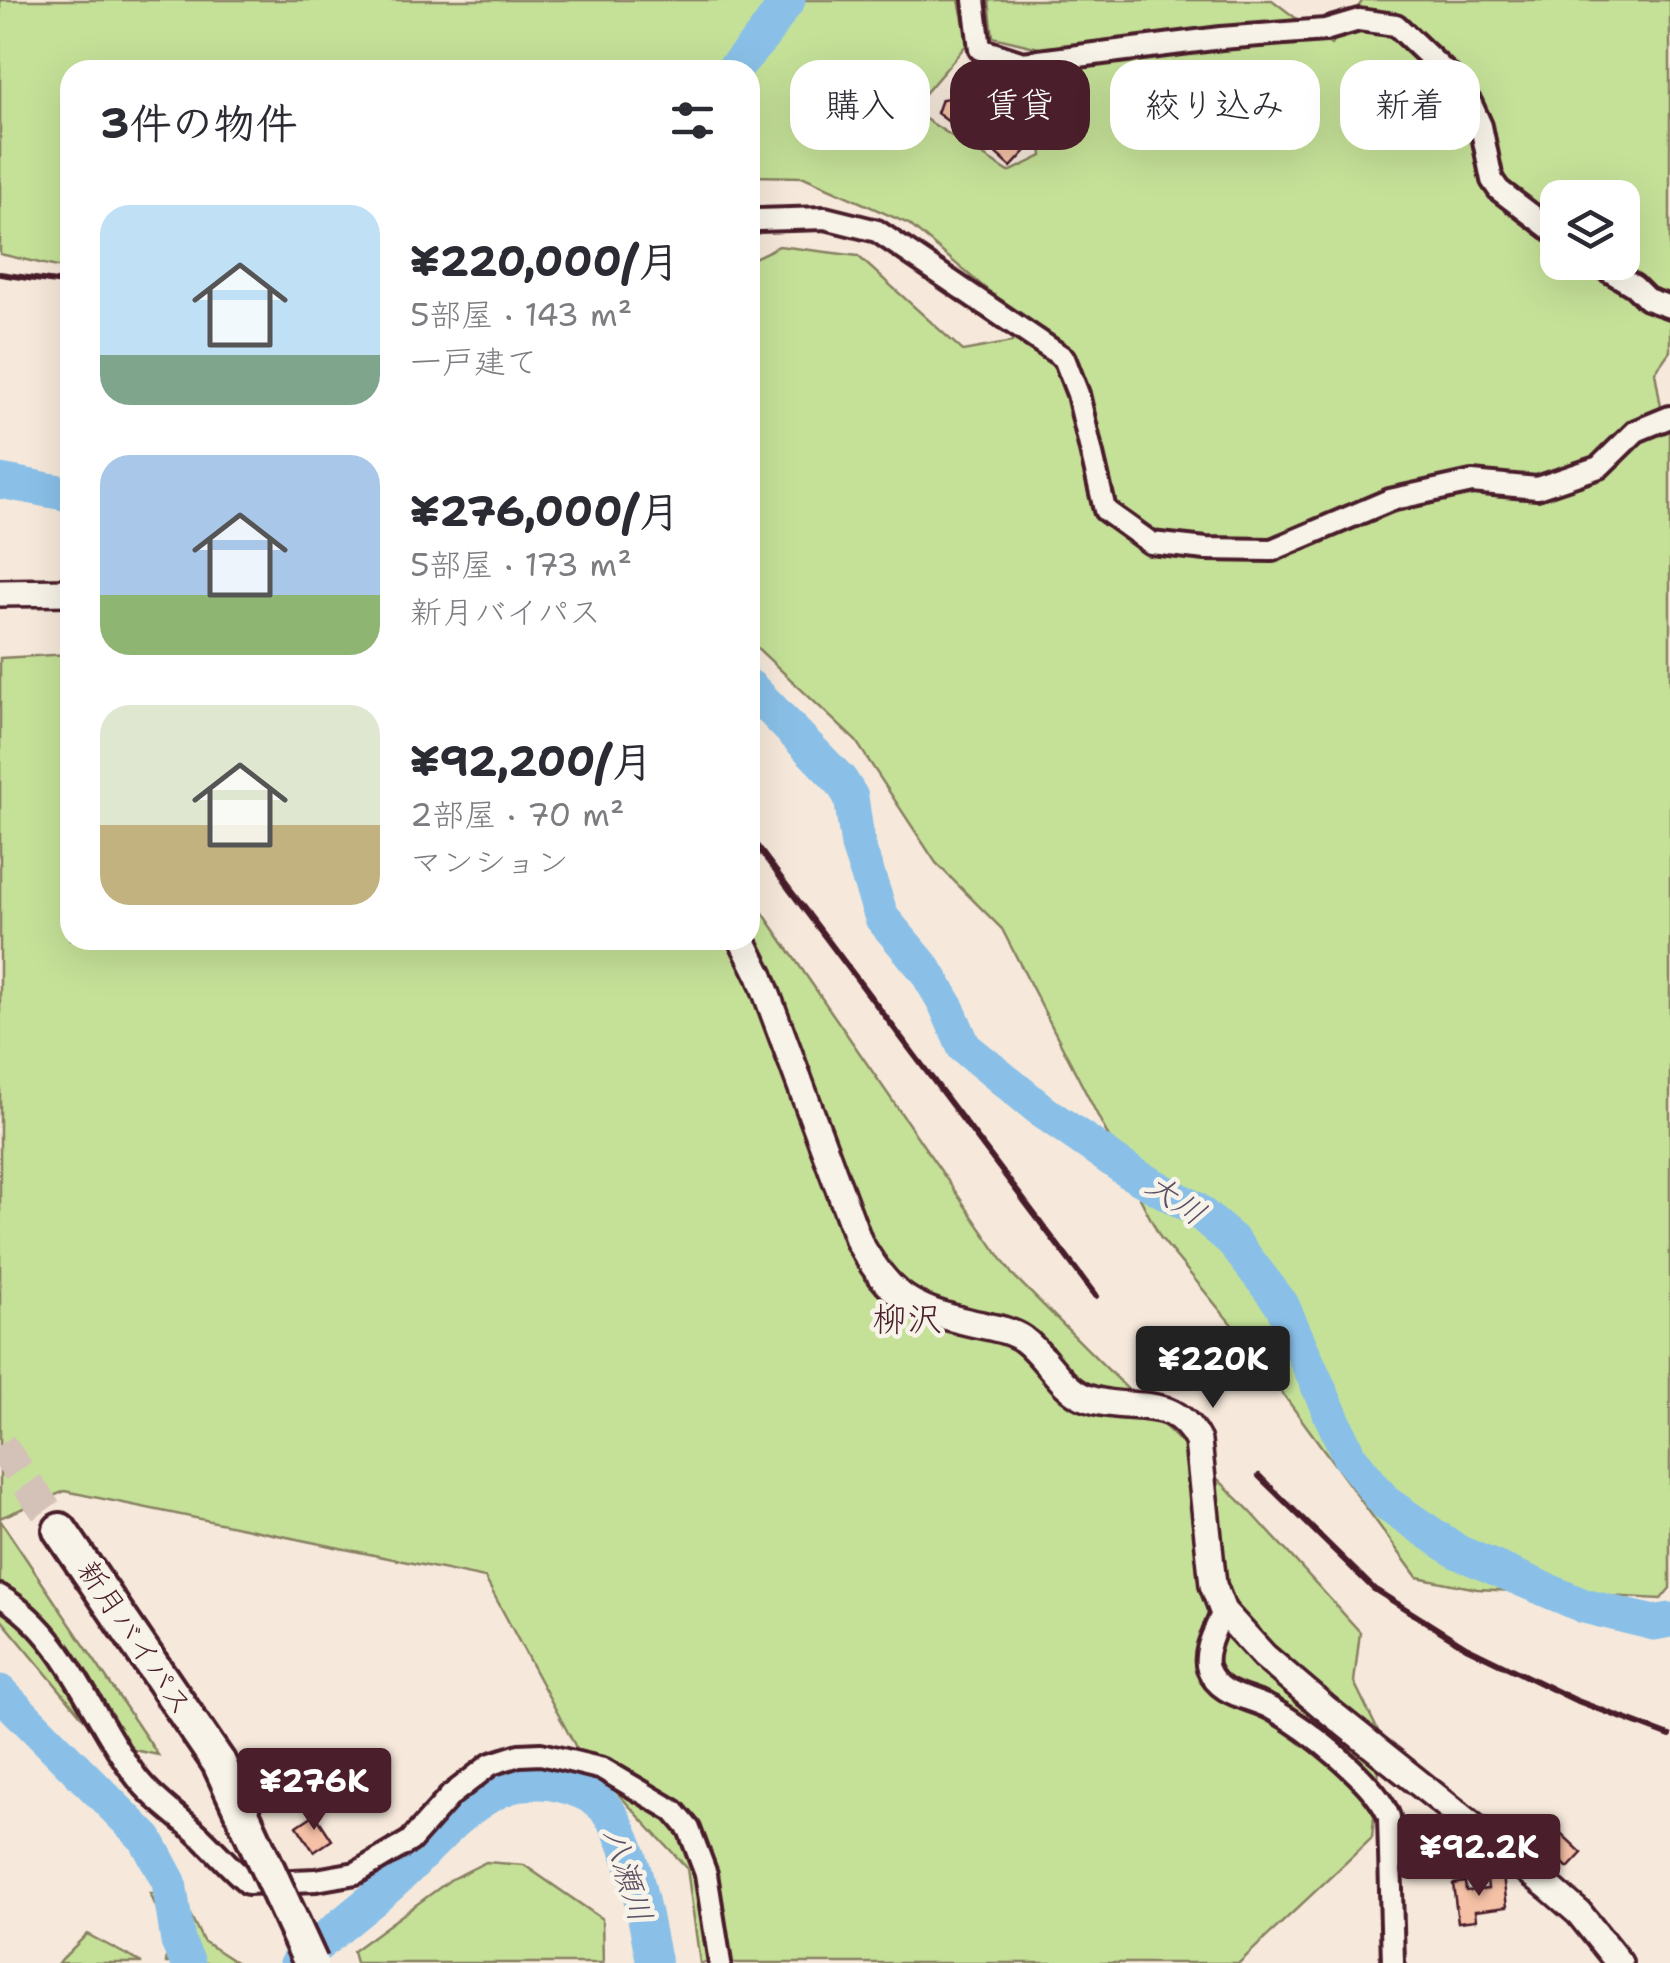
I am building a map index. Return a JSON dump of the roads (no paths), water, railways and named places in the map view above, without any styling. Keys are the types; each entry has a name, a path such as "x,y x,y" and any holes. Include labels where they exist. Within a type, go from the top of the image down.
{"highway":[{"name":"新月バイパス","path":"60,1530 219,1763 312,1963"}],"street":[{"path":"974,0 980,50 1023,63 1220,38 1325,30 1359,20 1396,25 1455,81 1471,104 1481,126 1492,180 1499,190 1540,221"},
{"path":"760,220 825,218 877,231 1064,358 1078,394 1104,510 1151,543 1272,550 1390,500 1472,482 1537,488 1598,467 1636,431 1670,417"},
{"path":"1624,280 1646,299 1670,307"},
{"path":"0,594 60,592"},
{"path":"747,950 859,1242 876,1272 902,1297 928,1313 1006,1331 1024,1340 1078,1394 1106,1405 1162,1408 1188,1422 1198,1441 1213,1585 1223,1610 1264,1656 1325,1708 1550,1887 1579,1914 1619,1963"},
{"path":"0,1596 28,1616 58,1650 138,1779 248,1883 316,1880 356,1872 410,1841 451,1795 491,1764 519,1755 541,1754 603,1769 674,1811 689,1829 702,1863 720,1963"},
{"path":"1223,1610 1208,1648 1208,1668 1220,1686 1240,1698 1267,1706 1304,1728 1382,1799 1389,1817 1393,1963"}],"waterway":[{"path":"742,60 788,0"},
{"name":"大川","path":"0,481 60,492"},
{"name":"大川","path":"760,697 841,781 851,797 858,846 882,918 925,969 964,1047 1045,1113 1131,1173 1194,1208 1232,1240 1282,1305 1349,1456 1386,1503 1458,1552 1584,1606 1654,1623 1670,1620"},
{"name":"八瀬川","path":"0,1692 146,1839 169,1882 178,1942 188,1963"},
{"name":"八瀬川","path":"297,1963 391,1884 466,1812 510,1786 535,1782 580,1791 607,1810 617,1825 632,1862 654,1963"}],"tunnel":[{"path":"0,1445 60,1530"}],"railway":[{"path":"0,274 60,283"},
{"path":"760,850 1096,1296"},
{"path":"1259,1476 1374,1589 1466,1647 1575,1700 1670,1736"}],"district":[{"name":"柳沢","path":"907,1319"}]}
